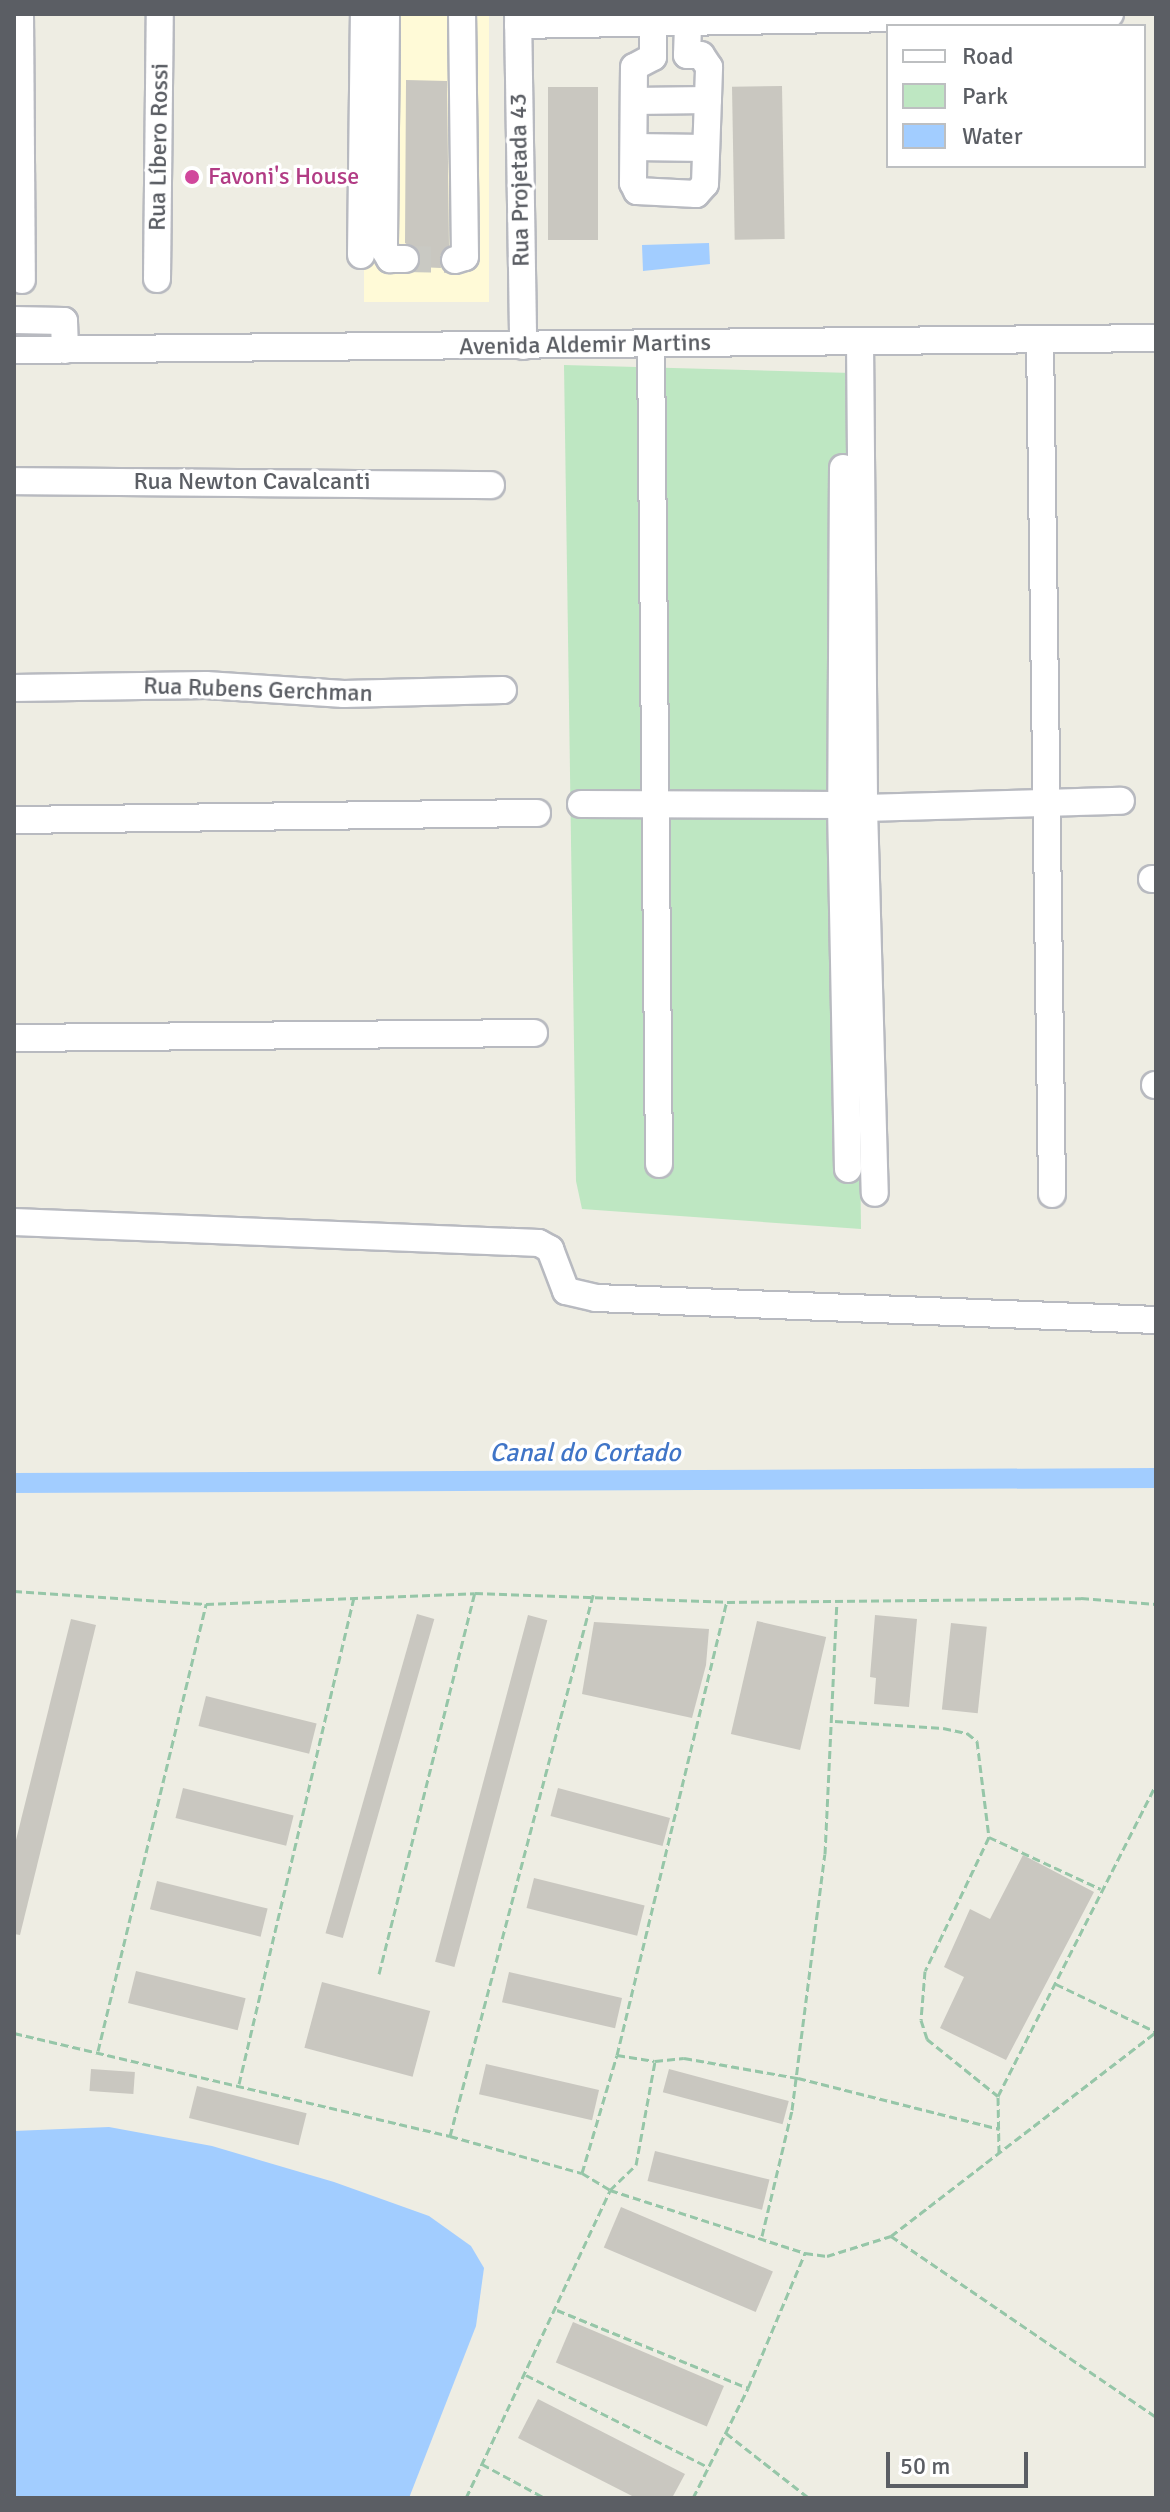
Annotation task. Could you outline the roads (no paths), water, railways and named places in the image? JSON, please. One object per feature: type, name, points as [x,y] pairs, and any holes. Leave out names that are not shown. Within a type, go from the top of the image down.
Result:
[{"type":"street","points":[[20,14],[22,280]]},
{"type":"street","name":"Rua Líbero Rossi","points":[[157,279],[160,14]]},
{"type":"street","points":[[361,255],[364,14]]},
{"type":"street","points":[[386,14],[384,249],[390,259],[405,259]]},
{"type":"street","points":[[455,260],[465,257],[462,14]]},
{"type":"street","points":[[518,19],[688,22],[1110,14]]},
{"type":"street","name":"Rua Projetada 43","points":[[518,19],[523,346]]},
{"type":"street","points":[[653,22],[653,57]]},
{"type":"street","points":[[687,55],[688,22]]},
{"type":"street","points":[[687,55],[707,60],[705,184],[696,194],[637,191],[634,67],[653,57],[687,55]]},
{"type":"street","points":[[634,101],[708,100]]},
{"type":"street","points":[[634,147],[706,148]]},
{"type":"street","points":[[14,320],[64,321],[65,350]]},
{"type":"street","name":"Avenida Aldemir Martins","points":[[14,350],[1156,338]]},
{"type":"street","points":[[1040,340],[1052,1194]]},
{"type":"street","points":[[848,1169],[860,341]]},
{"type":"street","points":[[651,345],[659,1164]]},
{"type":"street","points":[[844,374],[852,806],[875,1193]]},
{"type":"street","name":"Rua Newton Cavalcanti","points":[[14,481],[491,485]]},
{"type":"street","name":"Rua Rubens Gerchman","points":[[14,688],[206,685],[344,694],[503,690]]},
{"type":"street","points":[[581,804],[852,806],[1121,801]]},
{"type":"street","points":[[14,820],[537,813]]},
{"type":"street","points":[[14,1038],[534,1033]]},
{"type":"street","points":[[14,1222],[539,1243],[550,1249],[566,1291],[596,1298],[1156,1320]]},
{"type":"water","points":[[709,243],[710,264],[643,271],[642,245]]},
{"type":"water","points":[[109,2127],[212,2146],[334,2182],[429,2216],[471,2246],[484,2268],[476,2326],[409,2498],[14,2498],[14,2131]]},
{"type":"waterway","name":"Canal do Cortado","points":[[14,1483],[1156,1478]]},
{"type":"tunnel","points":[[405,259],[455,260]]},
{"type":"place","name":"Favoni's House","points":[[192,177]]}]
